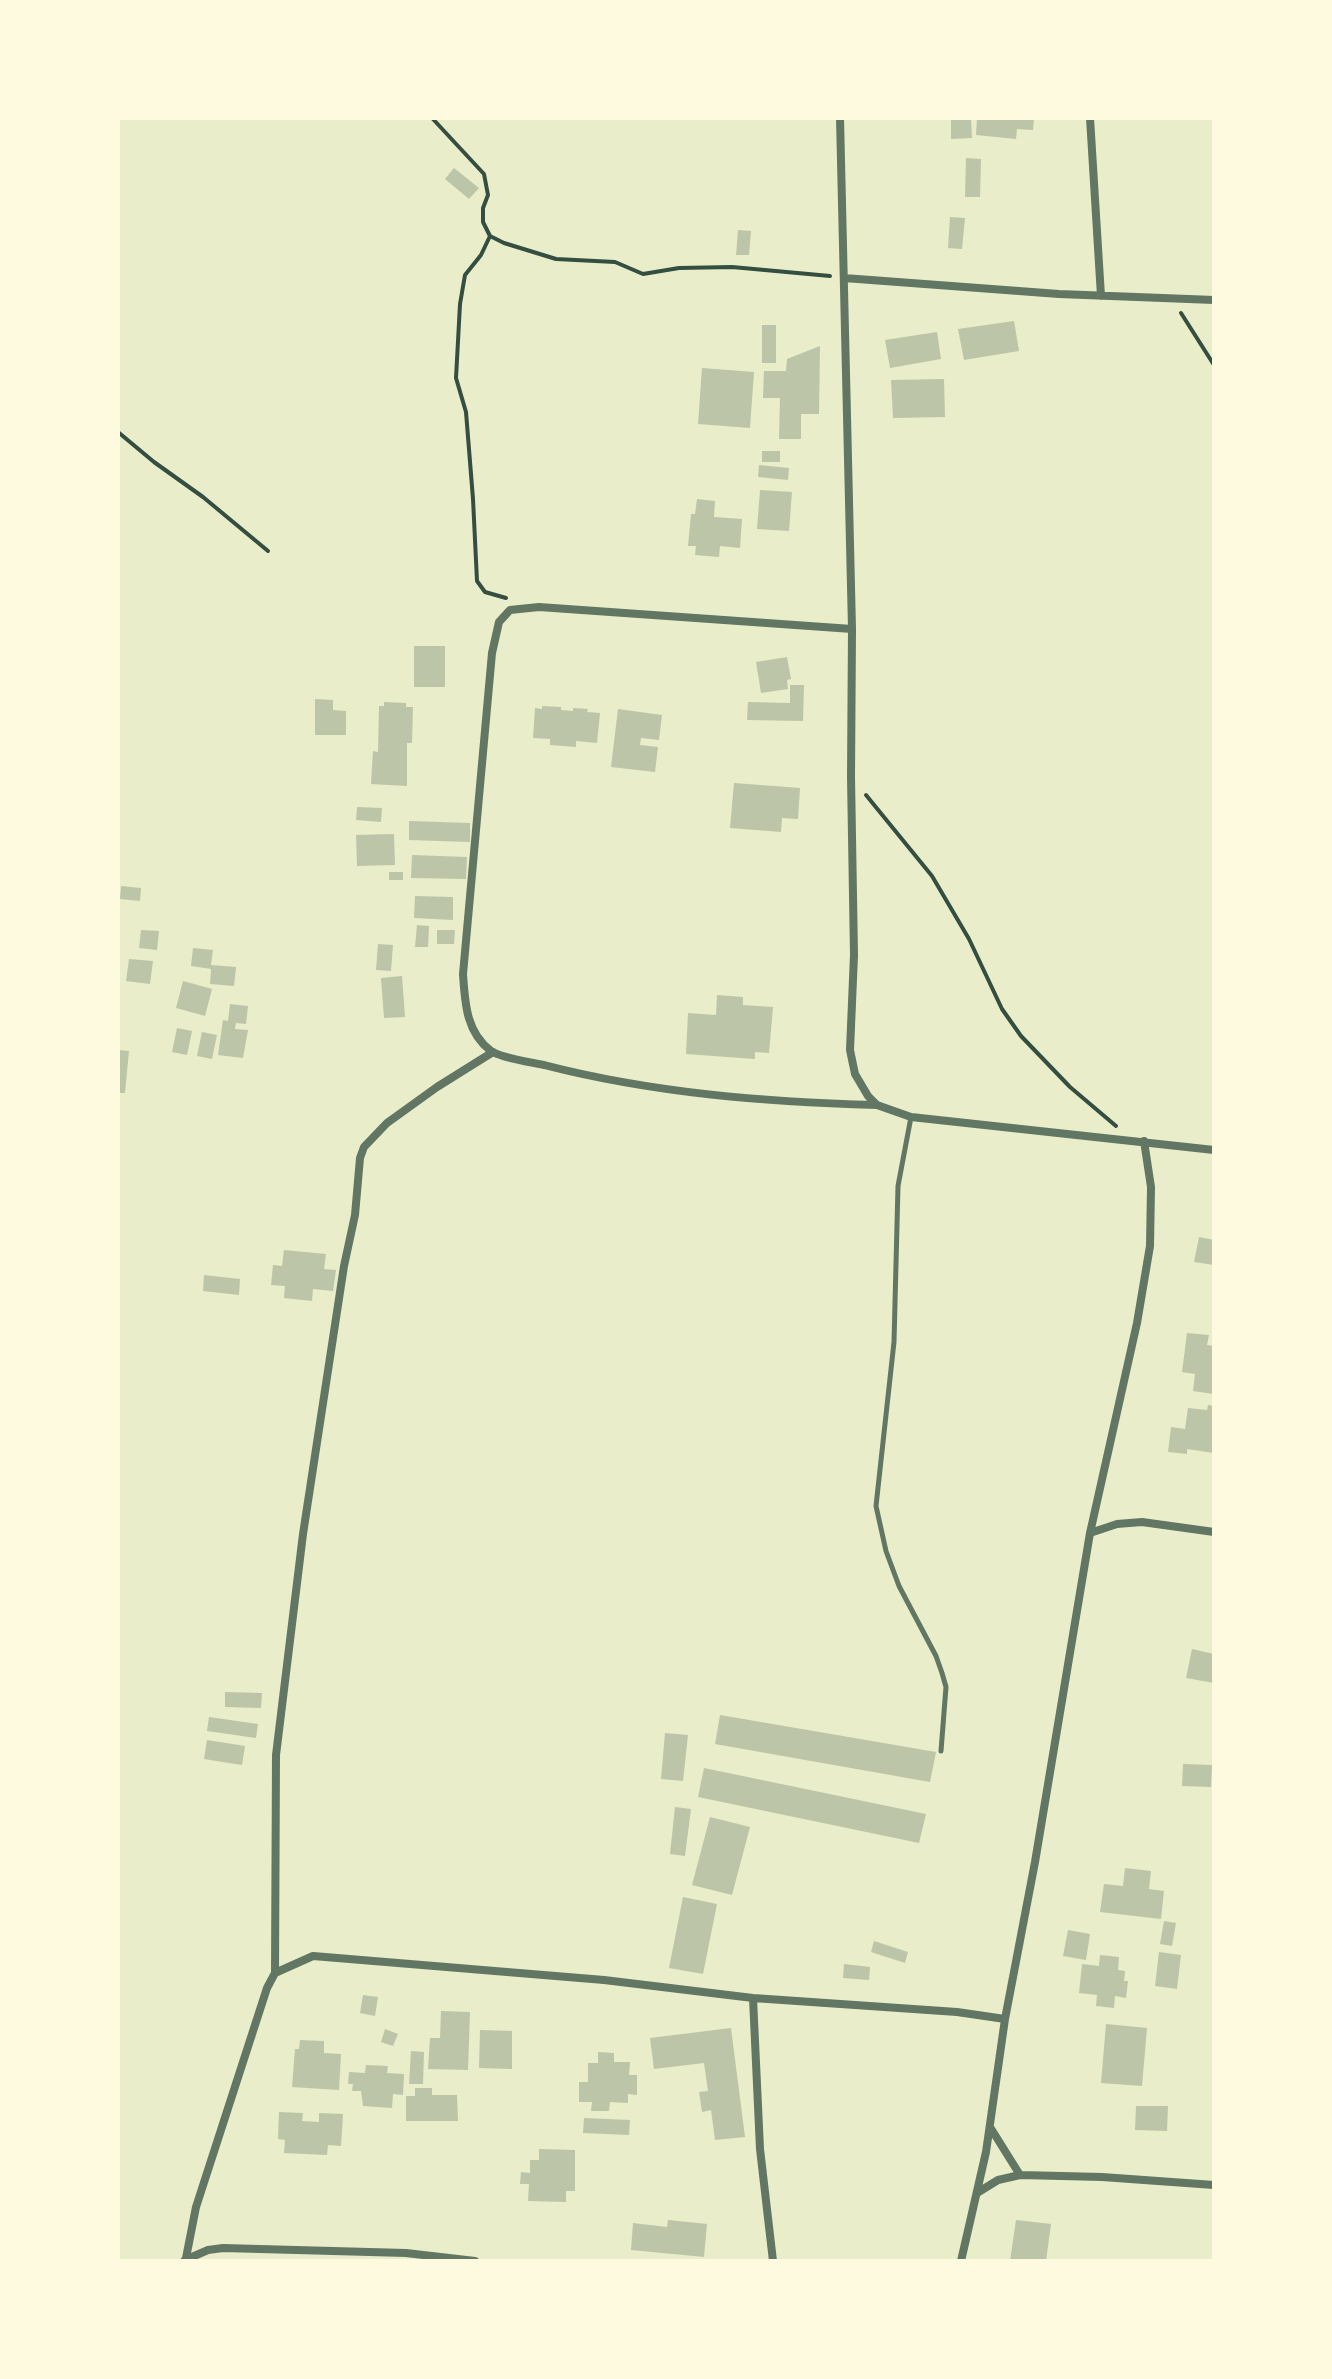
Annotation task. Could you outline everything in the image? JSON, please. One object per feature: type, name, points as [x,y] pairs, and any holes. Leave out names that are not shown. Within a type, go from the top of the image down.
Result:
[{"type":"street","points":[[840,118],[852,629],[854,955],[850,1050],[855,1074],[877,1105]]},
{"type":"street","points":[[1090,118],[1101,296]]},
{"type":"street","points":[[844,278],[1101,296],[1214,300]]},
{"type":"street","points":[[852,629],[533,608],[510,610],[499,622],[492,653],[476,816],[463,974],[465,1005],[472,1031],[493,1052],[570,1072],[661,1090],[782,1102],[877,1105],[911,1117],[1214,1150]]},
{"type":"street","points":[[186,2260],[196,2207],[259,2011],[275,1973],[276,1755],[303,1534],[344,1266],[355,1215],[360,1158],[364,1147],[387,1123],[493,1052]]},
{"type":"street","points":[[958,2259],[977,2193],[990,2127],[1005,2019],[1035,1862],[1090,1533],[1137,1323],[1150,1246],[1151,1187],[1144,1141]]},
{"type":"street","points":[[1090,1533],[1117,1524],[1142,1522],[1214,1532]]},
{"type":"street","points":[[275,1973],[313,1956],[342,1957],[604,1980],[753,1998],[957,2012],[1005,2019]]},
{"type":"street","points":[[753,1998],[760,2149],[773,2261]]},
{"type":"street","points":[[990,2127],[1020,2175]]},
{"type":"street","points":[[977,2193],[998,2180],[1020,2175],[1214,2185]]},
{"type":"street","points":[[186,2260],[208,2250],[223,2248],[406,2253],[475,2261]]},
{"type":"lane","points":[[911,1117],[898,1186],[894,1342],[876,1506],[886,1551],[899,1586],[936,1656],[946,1687],[941,1751]]},
{"type":"path","points":[[435,119],[484,174],[488,195],[483,208],[483,222],[490,236],[527,251],[556,259],[607,260],[643,274],[679,268],[732,267],[844,278]]},
{"type":"path","points":[[490,236],[481,255],[465,275],[460,304],[456,378],[466,412],[477,581],[485,592],[533,608]]},
{"type":"path","points":[[1171,298],[1214,365]]},
{"type":"path","points":[[118,432],[268,551]]},
{"type":"path","points":[[851,777],[932,876],[969,939],[1002,1009],[1021,1036],[1070,1087],[1107,1116],[1129,1139]]},
{"type":"building","points":[[951,118],[971,118],[972,138],[951,139]]},
{"type":"building","points":[[977,118],[1034,118],[1033,130],[1017,129],[1016,139],[976,135]]},
{"type":"building","points":[[966,158],[981,159],[980,197],[965,197]]},
{"type":"building","points":[[454,168],[479,188],[469,199],[445,179]]},
{"type":"building","points":[[950,217],[965,218],[962,249],[948,248]]},
{"type":"building","points":[[738,230],[751,231],[749,255],[736,255]]},
{"type":"building","points":[[1014,321],[1019,351],[964,360],[958,329]]},
{"type":"building","points":[[762,325],[776,325],[776,363],[762,363]]},
{"type":"building","points":[[937,332],[941,359],[890,368],[885,340]]},
{"type":"building","points":[[820,346],[819,414],[801,414],[801,439],[779,439],[780,398],[763,398],[764,371],[786,371],[787,359]]},
{"type":"building","points":[[702,368],[754,372],[750,428],[698,424]]},
{"type":"building","points":[[944,379],[945,417],[893,418],[891,380]]},
{"type":"building","points":[[762,451],[780,451],[780,462],[762,462]]},
{"type":"building","points":[[759,465],[789,468],[788,480],[758,477]]},
{"type":"building","points":[[760,490],[792,492],[789,531],[757,529]]},
{"type":"building","points":[[697,499],[715,501],[714,517],[742,519],[740,548],[720,546],[719,557],[695,555],[696,546],[688,546],[691,514],[695,514]]},
{"type":"building","points":[[414,646],[445,646],[445,687],[414,687]]},
{"type":"building","points":[[787,657],[791,679],[787,680],[788,689],[761,693],[756,662]]},
{"type":"building","points":[[790,685],[804,685],[803,721],[747,720],[748,702],[790,703]]},
{"type":"building","points":[[315,699],[333,700],[333,710],[346,711],[346,735],[315,735]]},
{"type":"building","points":[[384,702],[406,703],[406,707],[413,707],[412,743],[407,743],[407,786],[371,784],[373,751],[378,752],[379,706],[384,706]]},
{"type":"building","points":[[542,706],[573,711],[573,708],[588,709],[587,712],[600,713],[597,743],[576,741],[576,747],[550,745],[550,739],[533,738],[535,708],[542,709]]},
{"type":"building","points":[[618,709],[662,715],[659,740],[641,738],[640,745],[658,747],[655,772],[611,767]]},
{"type":"building","points":[[734,783],[800,788],[798,819],[782,818],[781,832],[730,828]]},
{"type":"building","points":[[357,807],[382,808],[381,822],[356,820]]},
{"type":"building","points":[[409,821],[470,823],[470,842],[409,840]]},
{"type":"building","points":[[394,834],[395,865],[357,866],[356,835]]},
{"type":"building","points":[[412,855],[467,857],[466,879],[411,878]]},
{"type":"building","points":[[389,872],[403,872],[403,880],[389,880]]},
{"type":"building","points":[[121,886],[141,888],[140,901],[120,899]]},
{"type":"building","points":[[415,896],[453,897],[453,920],[414,918]]},
{"type":"building","points":[[417,925],[429,926],[428,947],[415,947]]},
{"type":"building","points":[[141,930],[159,931],[157,950],[139,948]]},
{"type":"building","points":[[437,930],[455,930],[454,944],[437,944]]},
{"type":"building","points":[[378,944],[393,945],[391,971],[376,970]]},
{"type":"building","points":[[193,948],[213,950],[211,965],[236,967],[234,986],[210,984],[211,969],[191,966]]},
{"type":"building","points":[[129,959],[153,961],[150,984],[126,981]]},
{"type":"building","points":[[402,976],[405,1017],[384,1018],[381,978]]},
{"type":"building","points":[[183,981],[212,989],[205,1016],[176,1008]]},
{"type":"building","points":[[717,995],[743,997],[743,1005],[773,1007],[769,1053],[755,1052],[755,1059],[686,1054],[688,1013],[716,1015]]},
{"type":"building","points":[[230,1004],[248,1006],[246,1024],[236,1023],[235,1029],[248,1030],[243,1058],[218,1055],[223,1020],[228,1021]]},
{"type":"building","points":[[177,1028],[192,1031],[187,1055],[172,1052]]},
{"type":"building","points":[[202,1032],[217,1035],[212,1059],[197,1056]]},
{"type":"building","points":[[118,1050],[129,1051],[125,1093],[118,1093]]},
{"type":"building","points":[[1199,1237],[1214,1240],[1214,1265],[1194,1262]]},
{"type":"building","points":[[284,1250],[326,1254],[324,1269],[336,1270],[333,1291],[313,1289],[312,1301],[284,1298],[285,1286],[271,1285],[273,1265],[282,1266]]},
{"type":"building","points":[[204,1275],[240,1279],[239,1295],[203,1291]]},
{"type":"building","points":[[1187,1333],[1209,1335],[1207,1345],[1214,1346],[1214,1394],[1193,1391],[1195,1374],[1182,1372]]},
{"type":"building","points":[[1208,1405],[1214,1406],[1214,1453],[1187,1449],[1187,1454],[1168,1452],[1171,1427],[1185,1429],[1188,1408],[1207,1410]]},
{"type":"building","points":[[1192,1649],[1214,1654],[1214,1683],[1186,1678]]},
{"type":"building","points":[[225,1692],[262,1693],[261,1708],[225,1707]]},
{"type":"building","points":[[720,1715],[936,1752],[930,1782],[715,1744]]},
{"type":"building","points":[[209,1717],[258,1724],[256,1738],[207,1731]]},
{"type":"building","points":[[665,1733],[688,1735],[683,1781],[661,1779]]},
{"type":"building","points":[[207,1740],[245,1746],[242,1765],[204,1759]]},
{"type":"building","points":[[1183,1764],[1212,1765],[1211,1787],[1182,1786]]},
{"type":"building","points":[[704,1768],[926,1814],[919,1843],[698,1797]]},
{"type":"building","points":[[675,1807],[691,1809],[685,1856],[670,1854]]},
{"type":"building","points":[[710,1817],[750,1827],[732,1895],[692,1885]]},
{"type":"building","points":[[1125,1868],[1151,1871],[1149,1889],[1164,1891],[1161,1919],[1100,1912],[1104,1884],[1123,1886]]},
{"type":"building","points":[[683,1897],[717,1904],[703,1974],[669,1968]]},
{"type":"building","points":[[1164,1921],[1176,1923],[1172,1946],[1160,1944]]},
{"type":"building","points":[[1068,1930],[1090,1934],[1086,1960],[1063,1956]]},
{"type":"building","points":[[874,1941],[908,1952],[905,1963],[871,1952]]},
{"type":"building","points":[[1159,1952],[1181,1955],[1177,1989],[1155,1986]]},
{"type":"building","points":[[1100,1955],[1119,1957],[1118,1970],[1125,1971],[1124,1981],[1128,1981],[1126,1998],[1115,1996],[1114,2008],[1096,2006],[1097,1995],[1079,1993],[1082,1964],[1099,1966]]},
{"type":"building","points":[[844,1964],[870,1967],[869,1980],[843,1978]]},
{"type":"building","points":[[363,1995],[378,1997],[375,2016],[360,2013]]},
{"type":"building","points":[[441,2011],[470,2012],[468,2070],[428,2069],[430,2038],[440,2038]]},
{"type":"building","points":[[1106,2024],[1147,2028],[1142,2086],[1101,2083]]},
{"type":"building","points":[[731,2028],[745,2137],[715,2140],[711,2110],[702,2112],[699,2092],[708,2091],[704,2063],[654,2069],[650,2038]]},
{"type":"building","points":[[385,2029],[398,2034],[393,2046],[381,2042]]},
{"type":"building","points":[[480,2030],[512,2031],[512,2069],[479,2068]]},
{"type":"building","points":[[300,2040],[324,2041],[324,2053],[341,2054],[339,2090],[292,2087],[295,2049],[299,2049]]},
{"type":"building","points":[[411,2051],[424,2052],[423,2084],[409,2084]]},
{"type":"building","points":[[598,2052],[614,2053],[614,2062],[630,2062],[629,2075],[637,2075],[637,2095],[628,2094],[628,2103],[610,2102],[609,2111],[591,2111],[592,2102],[579,2102],[579,2082],[588,2082],[588,2063],[598,2063]]},
{"type":"building","points":[[366,2065],[388,2066],[387,2073],[404,2074],[403,2095],[393,2094],[392,2108],[363,2106],[361,2091],[352,2091],[353,2084],[348,2084],[349,2072],[365,2073]]},
{"type":"building","points":[[415,2088],[432,2088],[432,2095],[457,2095],[458,2121],[406,2121],[406,2096],[415,2096]]},
{"type":"building","points":[[1136,2106],[1168,2106],[1167,2131],[1135,2130]]},
{"type":"building","points":[[279,2112],[303,2113],[302,2121],[319,2122],[319,2113],[343,2114],[341,2146],[328,2145],[327,2155],[284,2153],[285,2140],[278,2139]]},
{"type":"building","points":[[584,2118],[630,2120],[629,2135],[583,2133]]},
{"type":"building","points":[[539,2149],[575,2150],[575,2191],[566,2191],[566,2202],[528,2201],[529,2184],[520,2184],[521,2172],[530,2173],[530,2160],[539,2160]]},
{"type":"building","points":[[668,2220],[707,2224],[704,2257],[631,2250],[633,2223],[667,2227]]},
{"type":"building","points":[[1016,2220],[1051,2224],[1046,2261],[1010,2261]]}]
